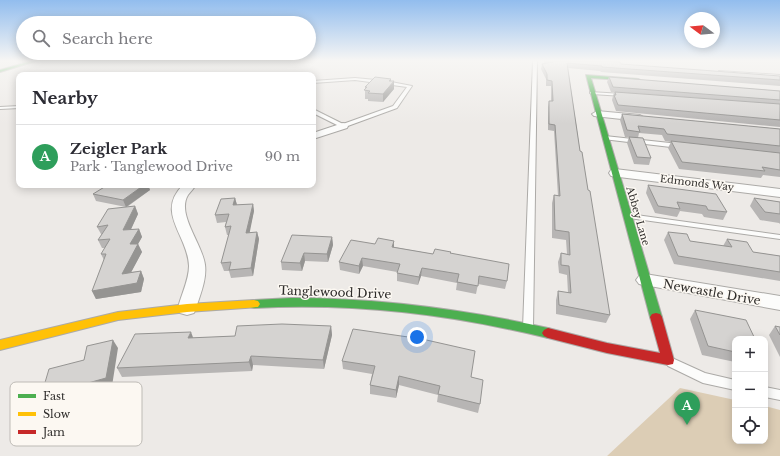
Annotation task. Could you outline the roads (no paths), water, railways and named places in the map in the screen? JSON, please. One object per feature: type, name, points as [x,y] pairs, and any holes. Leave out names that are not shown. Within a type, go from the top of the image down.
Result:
[{"type":"street","name":"Abbey Lane","points":[[589,82],[597,114],[668,360]]},
{"type":"street","points":[[597,114],[653,119]]},
{"type":"street","points":[[316,135],[343,126]]},
{"type":"street","name":"Edmonds Way","points":[[614,173],[780,193]]},
{"type":"street","points":[[186,188],[179,197],[178,216],[195,253],[197,268],[187,308]]},
{"type":"street","name":"Newcastle Drive","points":[[645,280],[780,303]]},
{"type":"street","name":"Tanglewood Drive","points":[[0,346],[36,335],[118,316],[187,308],[294,301],[384,305],[455,313],[528,328],[607,348],[668,360]]},
{"type":"lane","points":[[316,112],[343,126],[395,107],[410,86],[388,82]]},
{"type":"lane","points":[[528,328],[535,82]]},
{"type":"lane","points":[[592,93],[631,96]]},
{"type":"lane","points":[[0,108],[16,107]]},
{"type":"lane","points":[[604,138],[688,147]]},
{"type":"lane","points":[[627,216],[780,237]]},
{"type":"lane","points":[[668,360],[703,378],[732,384]]},
{"type":"lane","points":[[768,393],[780,395]]},
{"type":"place","name":"Zeigler Park","points":[[687,425]]}]
